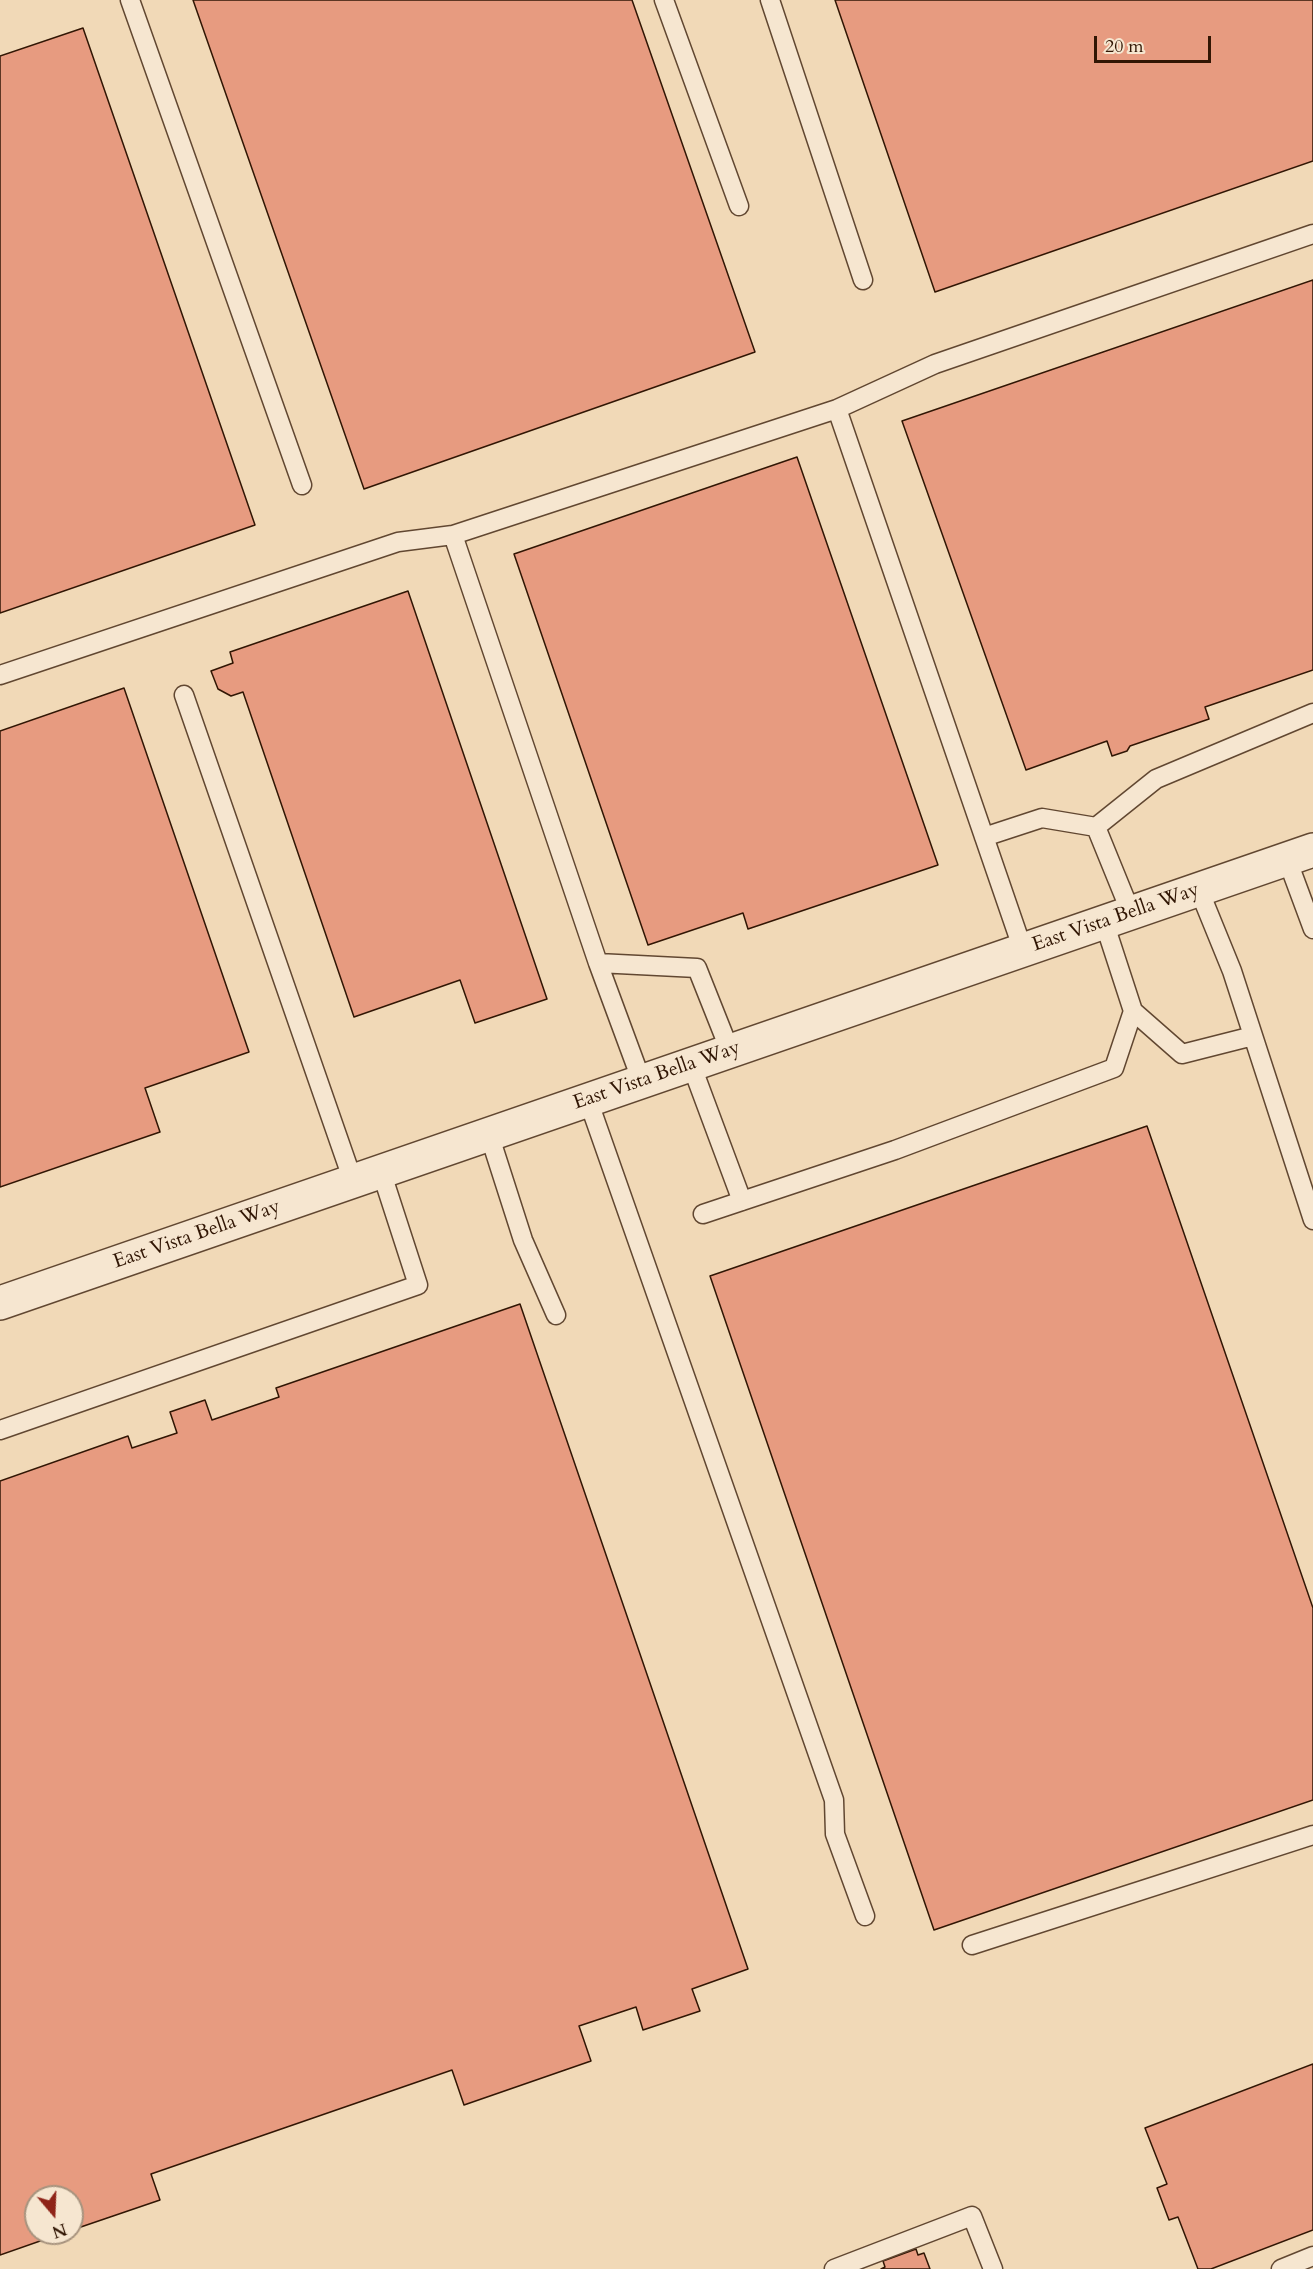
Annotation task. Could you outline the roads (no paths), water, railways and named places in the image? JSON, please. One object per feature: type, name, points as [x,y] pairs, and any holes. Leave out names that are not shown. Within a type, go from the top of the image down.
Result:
[{"type":"street","name":"East Vista Bella Way","points":[[0,1302],[1300,855]]},
{"type":"lane","points":[[130,0],[302,485]]},
{"type":"lane","points":[[664,0],[739,206]]},
{"type":"lane","points":[[770,0],[863,280]]},
{"type":"lane","points":[[0,675],[398,542],[453,535],[837,409],[935,364],[1313,234]]},
{"type":"lane","points":[[837,409],[1023,950]]},
{"type":"lane","points":[[453,535],[598,963],[642,1082]]},
{"type":"lane","points":[[0,1430],[418,1285],[367,1176],[184,695]]},
{"type":"lane","points":[[984,837],[1042,818],[1096,827],[1156,779],[1313,713]]},
{"type":"lane","points":[[703,1214],[895,1150],[1114,1068],[1133,1011],[1117,918],[1096,827]]},
{"type":"lane","points":[[1300,855],[1313,930]]},
{"type":"lane","points":[[1199,890],[1232,970],[1313,1220]]},
{"type":"lane","points":[[598,963],[697,968],[730,1051]]},
{"type":"lane","points":[[1133,1011],[1182,1054],[1253,1036]]},
{"type":"lane","points":[[692,1064],[742,1201]]},
{"type":"lane","points":[[588,1100],[834,1800],[835,1834],[865,1916]]},
{"type":"lane","points":[[489,1134],[523,1240],[556,1315]]},
{"type":"lane","points":[[972,1945],[1313,1835]]},
{"type":"lane","points":[[834,2269],[972,2216],[993,2269]]},
{"type":"lane","points":[[1281,2269],[1313,2256]]}]
